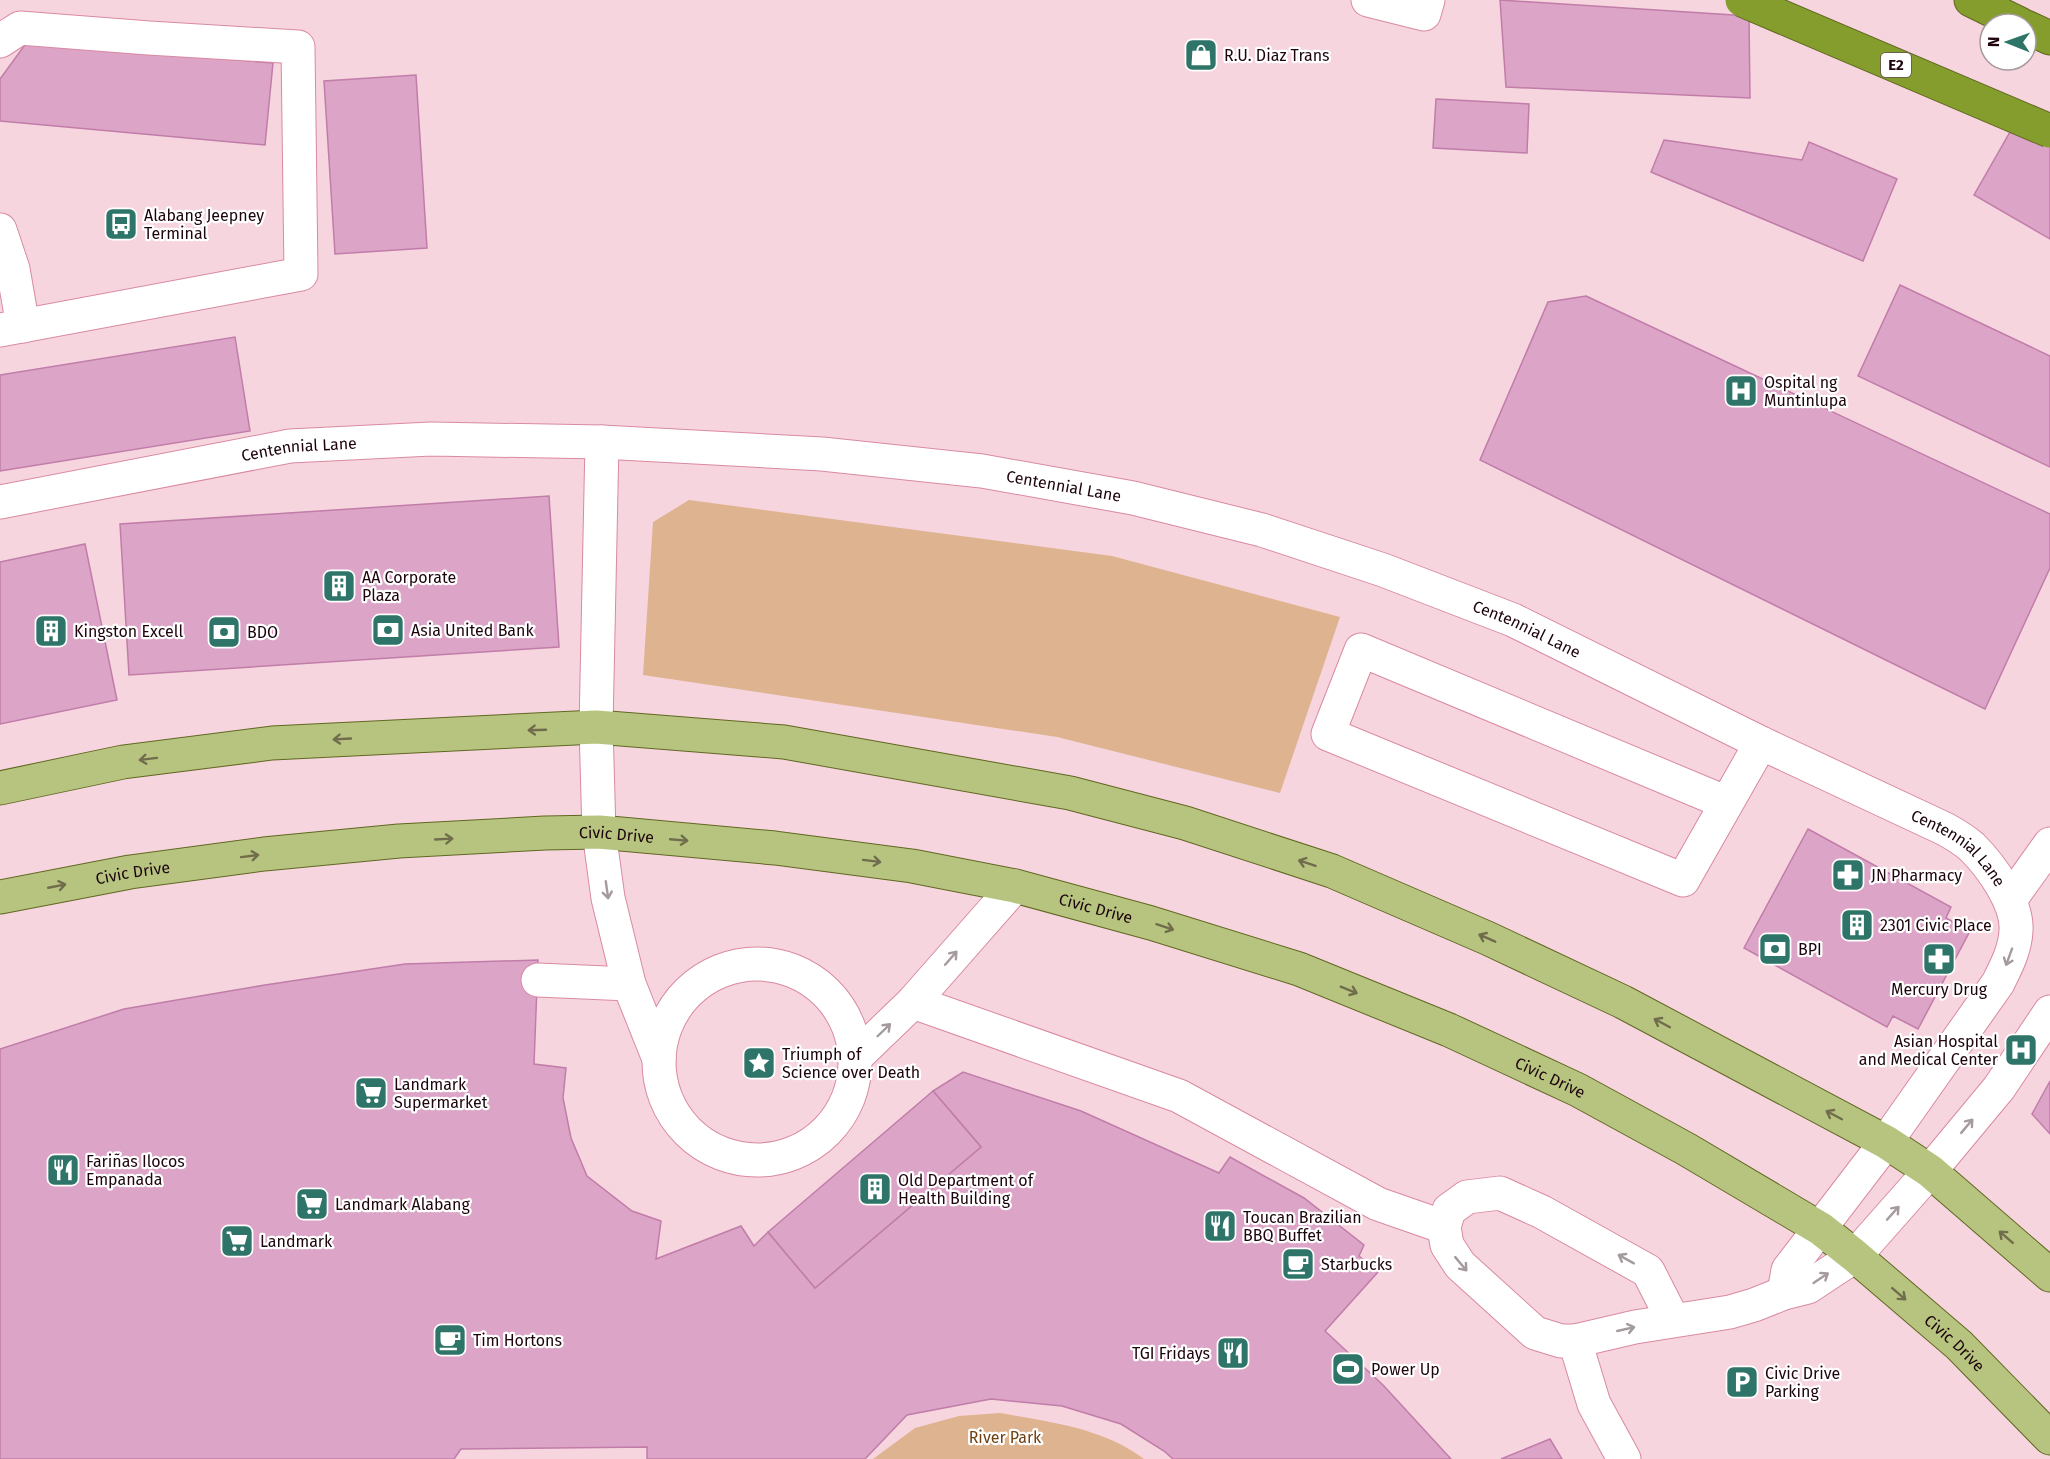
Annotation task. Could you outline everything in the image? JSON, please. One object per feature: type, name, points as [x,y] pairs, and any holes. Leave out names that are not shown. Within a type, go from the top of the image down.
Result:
[{"type":"highway","name":"E2","points":[[1742,0],[2050,132]]},
{"type":"highway","points":[[1971,0],[1996,12]]},
{"type":"highway","points":[[1786,1],[2050,132]]},
{"type":"main road","points":[[0,788],[123,762],[272,743],[596,727],[784,742],[1070,793],[1197,827],[1332,871],[1487,938],[1623,1002],[1886,1142],[1930,1171],[2050,1275]]},
{"type":"main road","name":"Civic Drive","points":[[0,897],[130,872],[264,854],[399,841],[599,832],[775,848],[890,863],[1015,886],[1151,923],[1299,969],[1449,1030],[1578,1090],[1686,1149],[1821,1229],[1959,1345],[2050,1438]]},
{"type":"street","points":[[1368,0],[1424,14],[1428,0]]},
{"type":"street","points":[[0,41],[20,28],[298,47],[301,274],[12,328],[13,269],[0,230]]},
{"type":"street","name":"Centennial Lane","points":[[0,502],[290,446],[431,439],[602,442],[822,454],[982,471],[1133,498],[1262,530],[1383,570],[1513,620],[1761,743],[1946,828],[1971,846],[1994,874],[2010,900],[2016,930],[2008,962],[1998,983],[1886,1142],[1788,1270],[1784,1293]]},
{"type":"street","points":[[602,442],[596,727],[599,832],[608,898],[629,984],[658,1059],[663,1091],[677,1118],[698,1141],[726,1155],[756,1161],[787,1155],[814,1142],[836,1119],[850,1091],[855,1058],[848,1025],[830,997],[804,975],[772,964],[739,965],[708,976],[699,983],[682,998],[665,1027],[658,1059]]},
{"type":"street","points":[[1727,803],[1361,650],[1328,734],[1683,880],[1727,803],[1761,743]]},
{"type":"street","points":[[2010,900],[2044,865]]},
{"type":"street","points":[[855,1058],[913,1002],[1015,886]]},
{"type":"street","points":[[538,980],[629,984]]},
{"type":"street","points":[[913,1002],[1179,1096],[1378,1204],[1444,1227]]},
{"type":"street","points":[[1673,1320],[1648,1271],[1542,1212],[1500,1193],[1467,1197],[1449,1210],[1444,1227],[1447,1245],[1461,1265],[1534,1333],[1561,1341],[1575,1341],[1673,1320],[1730,1312],[1808,1287],[1855,1256],[1930,1171],[1999,1088],[2050,1012]]},
{"type":"street","points":[[1575,1341],[1594,1404],[1624,1459]]},
{"type":"green space","points":[[689,500],[1112,556],[1340,617],[1280,793],[1057,737],[643,675],[653,522]]},
{"type":"green space","name":"River Park","points":[[1000,1413],[1057,1423],[1094,1433],[1128,1448],[1144,1459],[873,1459],[915,1428],[959,1416]]},
{"type":"building","points":[[1500,0],[1749,16],[1750,98],[1506,87]]},
{"type":"building","points":[[27,42],[273,63],[265,145],[0,121],[0,79]]},
{"type":"building","points":[[416,75],[427,248],[335,254],[324,81]]},
{"type":"building","points":[[1436,99],[1529,104],[1527,153],[1433,148]]},
{"type":"building","points":[[2014,125],[2050,146],[2050,239],[1974,195]]},
{"type":"building","points":[[1664,140],[1802,160],[1809,142],[1897,179],[1863,261],[1651,172]]},
{"type":"building","points":[[1900,285],[2050,356],[2050,467],[1858,376]]},
{"type":"building","points":[[1586,296],[2050,514],[2050,568],[1985,709],[1480,460],[1548,302]]},
{"type":"building","points":[[235,337],[250,431],[0,471],[0,375]]},
{"type":"building","name":"AA Corporate Plaza","points":[[549,496],[559,647],[129,675],[120,524]]},
{"type":"building","name":"Kingston Excell","points":[[85,544],[117,700],[0,724],[0,562]]},
{"type":"building","name":"2301 Civic Place","points":[[1808,829],[1951,907],[1946,918],[1970,931],[1918,1029],[1893,1016],[1887,1027],[1744,948]]},
{"type":"building","name":"Landmark Alabang","points":[[538,960],[534,1064],[566,1068],[563,1098],[571,1138],[587,1176],[632,1211],[661,1221],[656,1259],[741,1226],[754,1246],[768,1232],[815,1288],[981,1147],[933,1091],[963,1072],[1081,1111],[1219,1173],[1230,1157],[1304,1198],[1364,1245],[1359,1256],[1378,1272],[1325,1331],[1383,1385],[1451,1459],[1173,1459],[1121,1424],[1062,1406],[991,1399],[907,1415],[865,1459],[647,1459],[647,1447],[461,1449],[454,1459],[0,1459],[0,1049],[124,1009],[265,985],[405,964]]},
{"type":"building","points":[[2050,1081],[2050,1134],[2032,1114]]},
{"type":"building","name":"Old Department of Health Building","points":[[933,1091],[981,1147],[815,1288],[768,1232]]},
{"type":"building","points":[[1550,1439],[1562,1459],[1501,1459]]},
{"type":"place","name":"R.U. Diaz Trans","points":[[1201,55]]},
{"type":"place","name":"Alabang Jeepney Terminal","points":[[121,224]]},
{"type":"place","name":"Ospital ng Muntinlupa","points":[[1741,391]]},
{"type":"place","name":"AA Corporate Plaza","points":[[339,586]]},
{"type":"place","name":"Asia United Bank","points":[[388,630]]},
{"type":"place","name":"Kingston Excell","points":[[51,631]]},
{"type":"place","name":"BDO","points":[[224,632]]},
{"type":"place","name":"JN Pharmacy","points":[[1848,875]]},
{"type":"place","name":"2301 Civic Place","points":[[1857,925]]},
{"type":"place","name":"BPI","points":[[1775,949]]},
{"type":"place","name":"Mercury Drug","points":[[1939,959]]},
{"type":"place","name":"Asian Hospital and Medical Center","points":[[2021,1050]]},
{"type":"place","name":"Triumph of Science over Death","points":[[759,1063]]},
{"type":"place","name":"Landmark Supermarket","points":[[371,1093]]},
{"type":"place","name":"Fariñas Ilocos Empanada","points":[[63,1170]]},
{"type":"place","name":"Old Department of Health Building","points":[[875,1189]]},
{"type":"place","name":"Landmark Alabang","points":[[312,1204]]},
{"type":"place","name":"Toucan Brazilian BBQ Buffet","points":[[1220,1226]]},
{"type":"place","name":"Landmark","points":[[237,1241]]},
{"type":"place","name":"Starbucks","points":[[1298,1264]]},
{"type":"place","name":"Tim Hortons","points":[[450,1340]]},
{"type":"place","name":"TGI Fridays","points":[[1233,1353]]},
{"type":"place","name":"Power Up","points":[[1348,1369]]},
{"type":"place","name":"Civic Drive Parking","points":[[1742,1382]]}]
